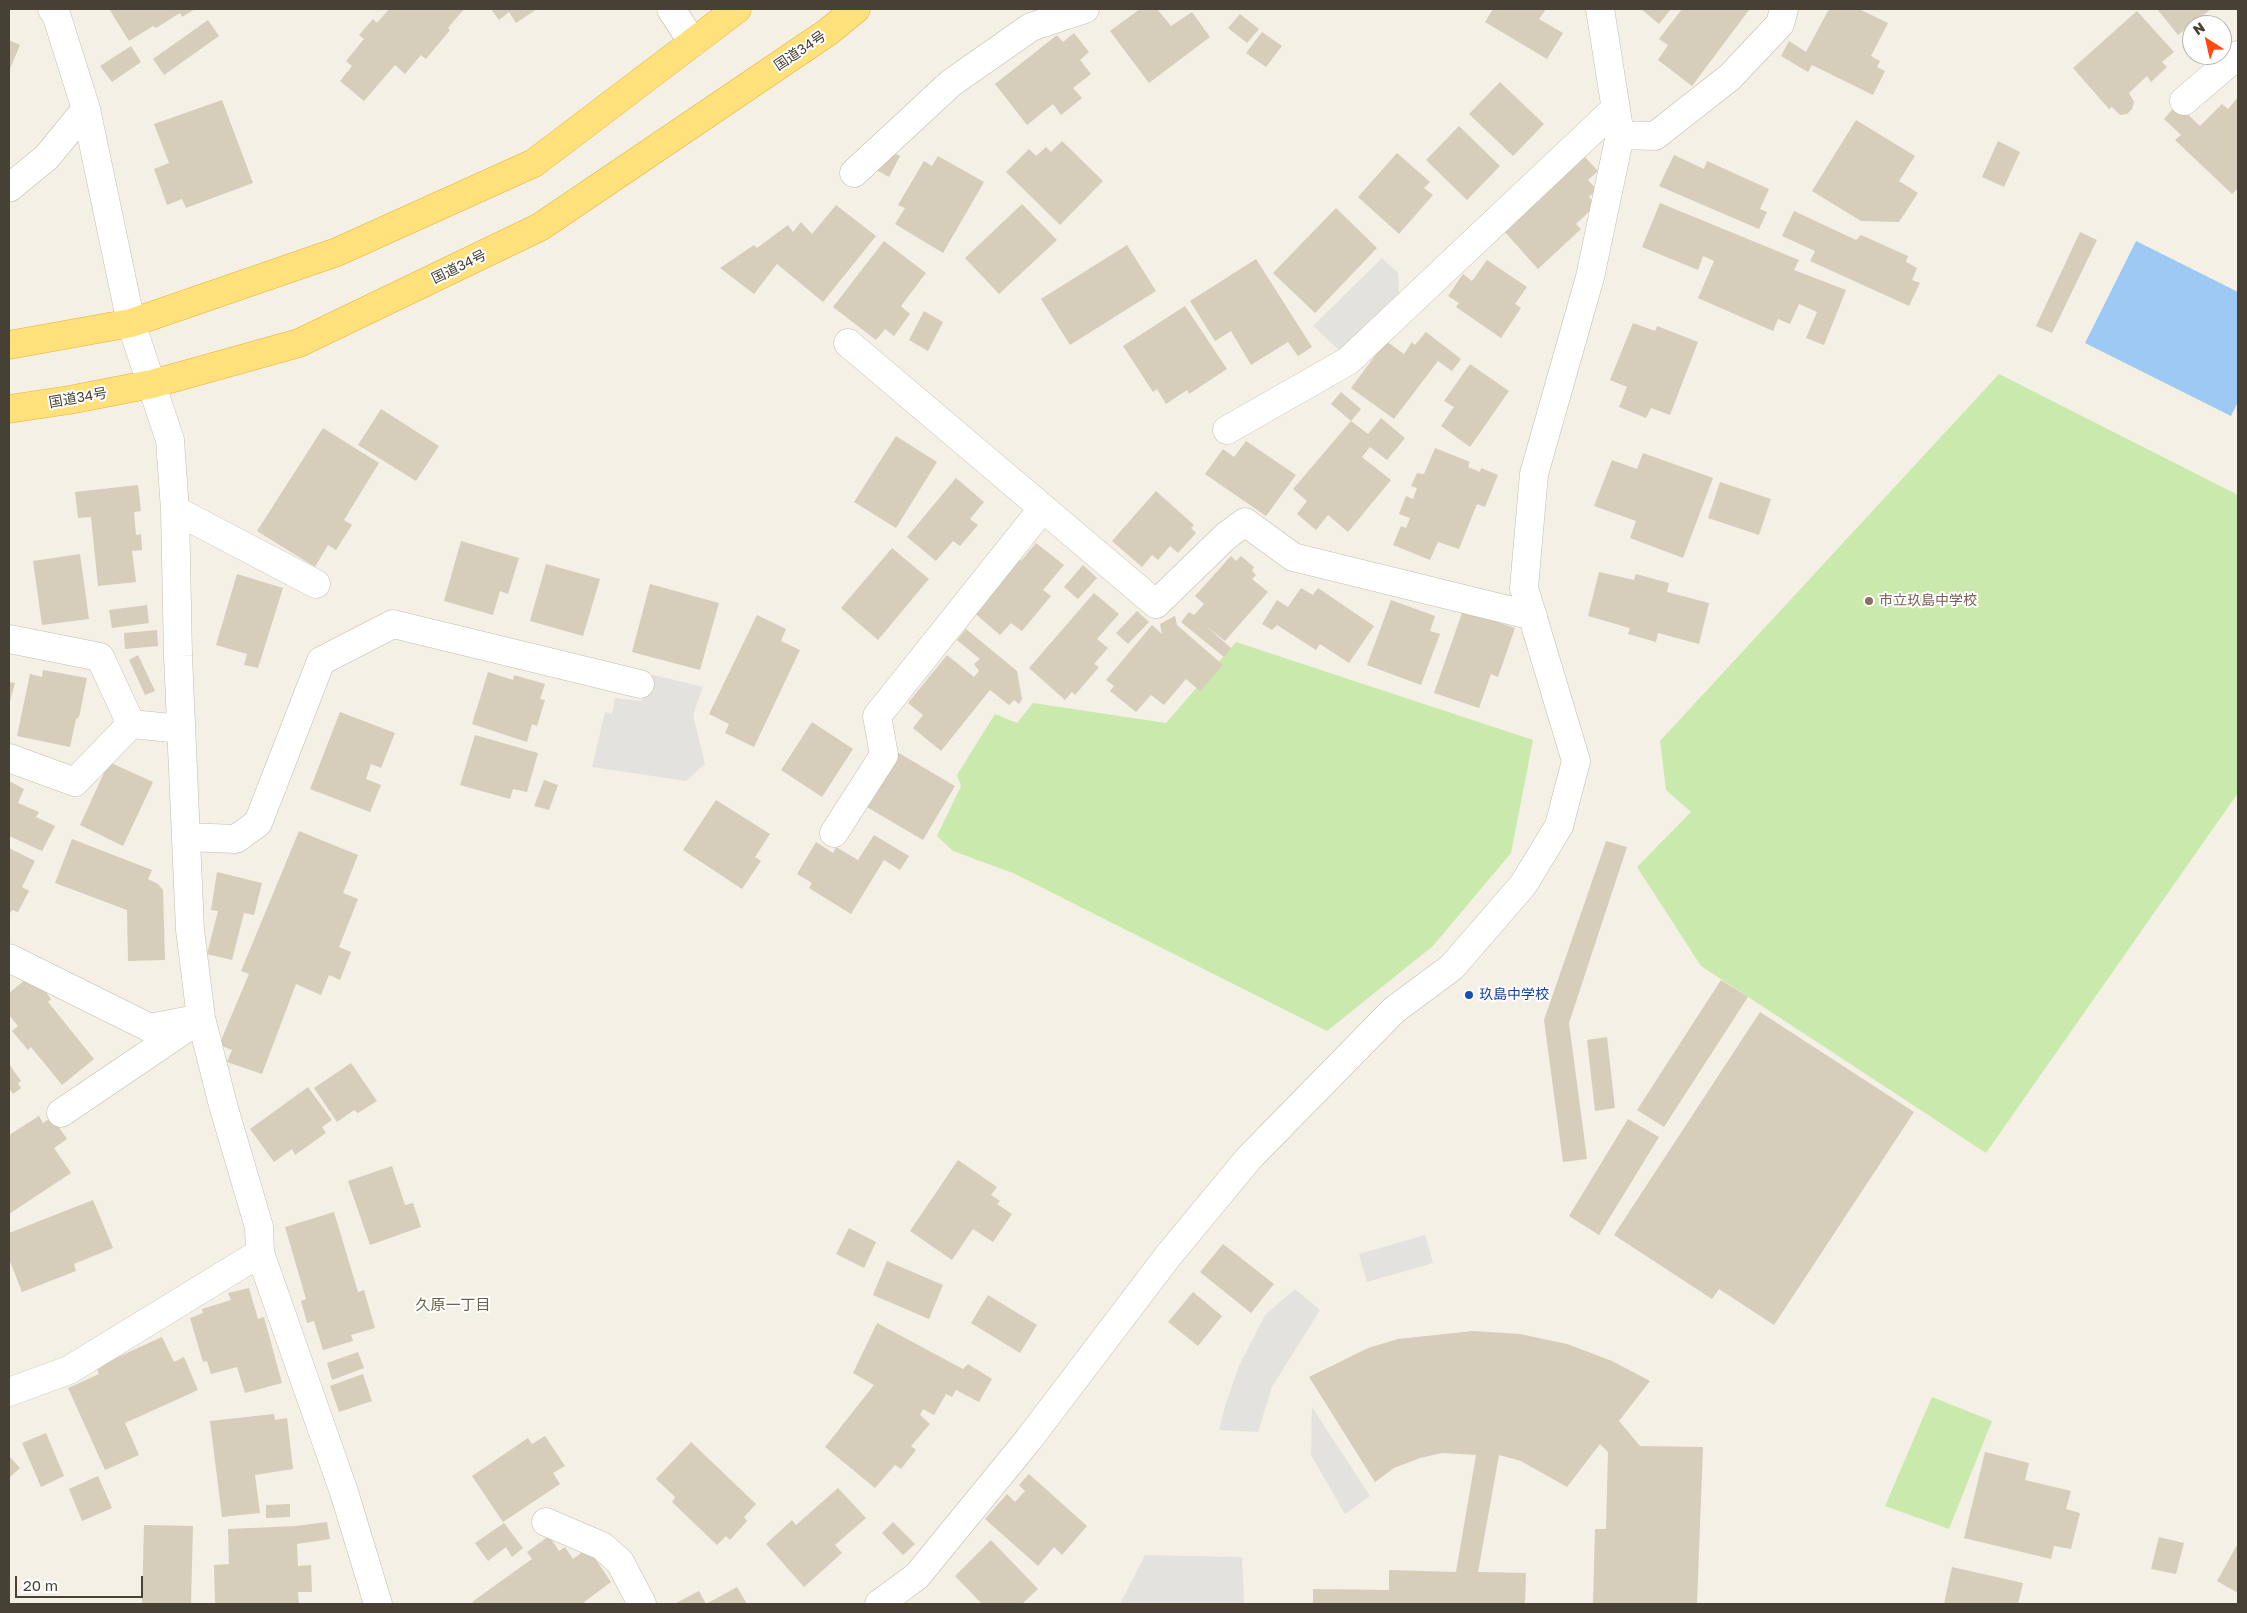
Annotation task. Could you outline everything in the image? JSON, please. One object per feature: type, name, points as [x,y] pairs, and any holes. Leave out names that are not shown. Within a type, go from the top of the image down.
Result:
[{"type":"highway","points":[[9,345],[131,323],[338,252],[534,163],[737,9]]},
{"type":"highway","name":"国道34号","points":[[9,409],[152,384],[299,344],[540,228],[828,32],[856,9]]},
{"type":"street","points":[[52,9],[57,17],[86,109],[131,323],[170,440],[175,510],[190,930],[200,1018],[223,1105],[259,1226],[260,1253],[344,1492],[378,1604]]},
{"type":"street","points":[[671,9],[692,43]]},
{"type":"street","points":[[854,173],[951,83],[1031,27],[1085,9]]},
{"type":"street","points":[[879,1604],[917,1576],[1029,1439],[1168,1256],[1249,1158],[1394,1010],[1452,967],[1523,885],[1559,826],[1576,761],[1524,588],[1534,474],[1590,277],[1620,135],[1600,9]]},
{"type":"street","points":[[1620,135],[1655,136],[1730,77],[1780,24],[1784,9]]},
{"type":"street","points":[[2184,101],[2238,55]]},
{"type":"street","points":[[1227,430],[1348,361],[1616,108]]},
{"type":"street","points":[[9,188],[47,157],[86,109]]},
{"type":"street","points":[[848,343],[1156,604],[1226,536],[1245,522],[1293,557],[1533,616]]},
{"type":"street","points":[[834,832],[884,755],[876,716],[1043,508]]},
{"type":"street","points":[[175,510],[316,584]]},
{"type":"street","points":[[186,837],[236,839],[258,823],[321,661],[393,624],[640,684]]},
{"type":"street","points":[[9,639],[100,657],[131,724]]},
{"type":"street","points":[[131,724],[182,729]]},
{"type":"street","points":[[9,758],[75,782],[131,724]]},
{"type":"street","points":[[12,965],[150,1028],[200,1018]]},
{"type":"street","points":[[61,1112],[200,1018]]},
{"type":"street","points":[[9,1392],[68,1370],[260,1253]]},
{"type":"street","points":[[546,1522],[602,1546],[620,1562],[642,1604]]},
{"type":"green space","points":[[1999,374],[2238,495],[2238,793],[1986,1153],[1701,966],[1637,867],[1691,812],[1666,790],[1660,741]]},
{"type":"green space","points":[[1236,642],[1533,740],[1511,853],[1433,946],[1327,1031],[1013,873],[953,851],[937,836],[961,786],[957,775],[995,714],[1017,723],[1033,703],[1166,723]]},
{"type":"green space","points":[[1932,1397],[1992,1421],[1949,1529],[1885,1506]]},
{"type":"shaded area","points":[[1382,258],[1398,273],[1399,293],[1352,343],[1339,350],[1313,326]]},
{"type":"shaded area","points":[[650,674],[703,687],[693,715],[705,764],[686,781],[592,767],[605,712],[612,714],[615,698],[642,701]]},
{"type":"shaded area","points":[[1425,1235],[1433,1263],[1367,1282],[1359,1254]]},
{"type":"shaded area","points":[[1295,1289],[1320,1310],[1272,1387],[1258,1432],[1219,1430],[1239,1366],[1265,1315]]},
{"type":"shaded area","points":[[1312,1407],[1370,1496],[1345,1514],[1311,1455]]},
{"type":"shaded area","points":[[1145,1555],[1242,1557],[1244,1604],[1120,1604]]},
{"type":"water","points":[[2136,241],[2238,292],[2238,402],[2231,416],[2085,343]]},
{"type":"building","points":[[109,9],[195,9],[182,17],[180,13],[156,28],[153,26],[129,41]]},
{"type":"building","points":[[389,9],[464,9],[448,28],[450,30],[426,59],[421,55],[405,74],[395,65],[364,101],[340,81],[352,66],[346,61],[364,39],[359,35],[373,19],[377,23]]},
{"type":"building","points":[[491,9],[537,9],[516,23],[509,12],[499,20]]},
{"type":"building","points":[[1140,9],[1157,9],[1171,26],[1192,12],[1210,37],[1149,83],[1110,31]]},
{"type":"building","points":[[1493,9],[1546,9],[1539,19],[1563,33],[1547,59],[1485,22]]},
{"type":"building","points":[[1641,9],[1671,9],[1659,24]]},
{"type":"building","points":[[1682,9],[1749,10],[1692,86],[1658,60],[1668,45],[1659,39]]},
{"type":"building","points":[[1829,9],[1859,9],[1888,23],[1871,56],[1880,61],[1877,67],[1885,71],[1873,95],[1812,65],[1808,72],[1781,56],[1789,41],[1806,52]]},
{"type":"building","points":[[2157,9],[2211,9],[2203,15],[2182,15],[2182,32],[2178,35]]},
{"type":"building","points":[[2137,11],[2174,52],[2162,62],[2167,67],[2151,82],[2147,76],[2129,93],[2134,102],[2132,109],[2127,114],[2120,115],[2112,107],[2109,109],[2073,68]]},
{"type":"building","points":[[1240,14],[1259,29],[1247,43],[1228,28]]},
{"type":"building","points":[[208,20],[219,36],[164,75],[153,59]]},
{"type":"building","points":[[1262,32],[1282,46],[1266,67],[1246,53]]},
{"type":"building","points":[[1074,33],[1089,52],[1080,60],[1091,74],[1073,88],[1082,98],[1061,115],[1053,104],[1027,125],[995,84],[1057,35],[1063,42]]},
{"type":"building","points":[[9,40],[20,45],[9,71]]},
{"type":"building","points":[[131,46],[141,62],[112,82],[100,66]]},
{"type":"building","points":[[1500,82],[1544,124],[1513,156],[1469,114]]},
{"type":"building","points":[[2238,97],[2238,188],[2232,194],[2175,140],[2181,135],[2164,119],[2177,104],[2200,126],[2222,104],[2228,109]]},
{"type":"building","points":[[222,100],[253,183],[186,208],[182,199],[167,205],[154,169],[169,163],[154,124]]},
{"type":"building","points":[[1856,120],[1915,156],[1899,181],[1918,193],[1899,222],[1861,221],[1812,191]]},
{"type":"building","points":[[1459,126],[1500,166],[1467,200],[1426,160]]},
{"type":"building","points":[[1062,141],[1103,181],[1060,225],[1006,172],[1029,149],[1036,156],[1046,147],[1051,152]]},
{"type":"building","points":[[1998,141],[2020,152],[2004,187],[1982,177]]},
{"type":"building","points":[[887,150],[900,156],[889,177],[876,170]]},
{"type":"building","points":[[1397,153],[1430,182],[1424,188],[1433,195],[1399,234],[1358,197]]},
{"type":"building","points":[[1674,155],[1704,169],[1707,161],[1769,189],[1760,209],[1767,212],[1759,229],[1659,186]]},
{"type":"building","points":[[938,156],[984,182],[943,253],[895,224],[905,208],[898,205],[924,161],[932,166]]},
{"type":"building","points":[[1584,156],[1598,171],[1588,180],[1597,190],[1589,197],[1596,205],[1576,224],[1581,229],[1538,269],[1503,230]]},
{"type":"building","points":[[1660,203],[1799,260],[1794,270],[1846,290],[1824,345],[1806,338],[1817,312],[1799,304],[1790,324],[1778,319],[1773,331],[1698,298],[1714,261],[1703,256],[1698,270],[1642,247]]},
{"type":"building","points":[[1022,204],[1057,240],[999,294],[965,258]]},
{"type":"building","points":[[836,205],[876,236],[823,302],[777,264],[754,294],[720,268],[754,245],[757,248],[788,225],[793,232],[801,222],[812,234]]},
{"type":"building","points":[[1336,208],[1377,248],[1315,313],[1273,273]]},
{"type":"building","points":[[1794,211],[1856,240],[1861,235],[1908,256],[1906,262],[1917,268],[1912,280],[1920,283],[1909,306],[1810,261],[1815,251],[1782,236]]},
{"type":"building","points":[[2080,232],[2097,240],[2052,333],[2036,326]]},
{"type":"building","points":[[884,241],[926,273],[901,306],[910,314],[894,336],[885,329],[876,340],[833,307]]},
{"type":"building","points":[[1127,245],[1156,291],[1070,345],[1041,299]]},
{"type":"building","points":[[1256,259],[1312,347],[1298,356],[1288,342],[1251,365],[1231,331],[1215,341],[1190,301]]},
{"type":"building","points":[[1487,260],[1527,287],[1515,304],[1521,308],[1501,338],[1456,307],[1459,303],[1448,296],[1463,274],[1472,281]]},
{"type":"building","points":[[1185,306],[1227,369],[1189,394],[1187,390],[1166,404],[1157,389],[1153,392],[1123,346]]},
{"type":"building","points":[[924,311],[943,322],[928,351],[909,340]]},
{"type":"building","points":[[1633,323],[1655,331],[1657,326],[1698,342],[1670,415],[1651,408],[1646,418],[1619,407],[1627,387],[1610,380]]},
{"type":"building","points":[[1426,332],[1461,359],[1452,371],[1438,361],[1394,419],[1351,388],[1386,341],[1404,354],[1412,342],[1415,345]]},
{"type":"building","points":[[1470,364],[1509,391],[1470,447],[1441,426],[1454,407],[1444,401]]},
{"type":"building","points":[[1341,392],[1361,409],[1351,421],[1331,404]]},
{"type":"building","points":[[381,409],[439,446],[416,481],[358,445]]},
{"type":"building","points":[[1381,418],[1405,438],[1387,460],[1370,447],[1362,457],[1391,480],[1348,532],[1328,515],[1316,530],[1297,514],[1307,501],[1293,489],[1351,421],[1368,434]]},
{"type":"building","points":[[323,428],[379,463],[344,520],[352,525],[336,550],[328,545],[315,567],[257,531]]},
{"type":"building","points":[[896,436],[937,462],[896,528],[854,502]]},
{"type":"building","points":[[1246,441],[1296,475],[1266,516],[1205,474],[1223,449],[1234,457]]},
{"type":"building","points":[[1435,448],[1470,462],[1468,467],[1480,472],[1481,468],[1498,475],[1485,507],[1477,504],[1459,549],[1438,542],[1430,560],[1393,545],[1401,526],[1406,528],[1410,518],[1399,514],[1406,496],[1413,499],[1417,488],[1411,486],[1417,473],[1424,474]]},
{"type":"building","points":[[1643,453],[1713,478],[1683,558],[1630,538],[1636,521],[1594,506],[1612,460],[1637,469]]},
{"type":"building","points":[[956,478],[984,502],[970,519],[978,525],[960,546],[953,541],[936,561],[907,537]]},
{"type":"building","points":[[1720,482],[1771,499],[1759,535],[1708,518]]},
{"type":"building","points":[[138,485],[141,511],[134,512],[136,535],[141,534],[142,550],[132,551],[136,582],[98,586],[91,517],[78,518],[75,492]]},
{"type":"building","points":[[1156,491],[1194,525],[1191,528],[1196,533],[1178,553],[1170,546],[1158,560],[1152,555],[1142,567],[1112,541]]},
{"type":"building","points":[[461,541],[519,558],[508,594],[500,591],[493,615],[444,601]]},
{"type":"building","points":[[1036,543],[1064,565],[1043,590],[1051,596],[1022,631],[1011,623],[1000,635],[972,611],[1016,557],[1021,561]]},
{"type":"building","points":[[892,548],[929,579],[878,640],[841,608]]},
{"type":"building","points":[[80,554],[89,619],[42,625],[33,561]]},
{"type":"building","points":[[1231,556],[1236,561],[1241,556],[1254,567],[1252,571],[1256,575],[1252,579],[1268,592],[1225,641],[1206,626],[1231,648],[1224,657],[1181,622],[1189,612],[1194,615],[1204,604],[1195,596]]},
{"type":"building","points":[[546,564],[600,579],[583,636],[530,621]]},
{"type":"building","points":[[1083,565],[1097,578],[1078,599],[1064,587]]},
{"type":"building","points":[[1599,572],[1634,580],[1636,574],[1669,583],[1667,592],[1709,603],[1699,644],[1658,633],[1656,642],[1628,634],[1630,628],[1588,616]]},
{"type":"building","points":[[237,574],[283,588],[258,668],[244,665],[247,654],[216,645]]},
{"type":"building","points":[[650,584],[719,603],[700,670],[632,652]]},
{"type":"building","points":[[1301,588],[1313,595],[1318,588],[1374,626],[1349,663],[1320,644],[1316,650],[1277,625],[1272,630],[1262,624],[1277,600],[1288,607]]},
{"type":"building","points":[[1094,593],[1119,614],[1097,639],[1108,648],[1094,664],[1099,667],[1075,695],[1072,692],[1065,700],[1029,668]]},
{"type":"building","points":[[1391,600],[1435,616],[1430,631],[1440,634],[1421,685],[1367,665]]},
{"type":"building","points":[[147,605],[149,623],[112,628],[109,610]]},
{"type":"building","points":[[1463,610],[1515,628],[1498,677],[1491,674],[1479,708],[1434,693]]},
{"type":"building","points":[[1137,611],[1149,622],[1128,644],[1116,633]]},
{"type":"building","points":[[757,615],[786,629],[781,641],[800,650],[754,747],[725,733],[729,724],[709,714]]},
{"type":"building","points":[[1175,616],[1177,625],[1223,665],[1200,691],[1186,679],[1164,705],[1151,695],[1136,712],[1110,691],[1114,686],[1106,680],[1152,625],[1162,634],[1160,624]]},
{"type":"building","points":[[966,629],[1017,671],[1022,699],[1019,704],[1014,700],[1009,705],[990,690],[941,751],[913,728],[923,715],[908,703],[947,655],[974,677],[979,671],[974,664],[980,659],[957,640]]},
{"type":"building","points":[[157,630],[158,646],[125,649],[124,633]]},
{"type":"building","points":[[138,655],[155,691],[145,695],[129,660]]},
{"type":"building","points":[[43,670],[87,678],[79,717],[76,719],[70,747],[17,736],[30,674],[42,677]]},
{"type":"building","points":[[488,672],[513,680],[514,675],[545,684],[540,699],[545,700],[537,726],[532,724],[527,742],[472,724]]},
{"type":"building","points":[[9,682],[15,683],[9,705]]},
{"type":"building","points":[[340,712],[395,733],[381,768],[371,764],[366,779],[381,785],[370,812],[310,789]]},
{"type":"building","points":[[812,722],[853,749],[822,797],[781,770]]},
{"type":"building","points":[[475,735],[538,753],[527,792],[513,789],[510,799],[460,785]]},
{"type":"building","points":[[897,752],[955,786],[923,840],[865,806]]},
{"type":"building","points":[[109,762],[153,782],[123,846],[80,825]]},
{"type":"building","points":[[544,780],[558,785],[549,810],[534,806]]},
{"type":"building","points":[[9,781],[24,789],[18,803],[39,812],[36,817],[55,826],[42,851],[9,836]]},
{"type":"building","points":[[716,800],[770,834],[755,857],[761,861],[742,889],[683,850]]},
{"type":"building","points":[[299,831],[358,855],[343,893],[358,899],[339,947],[351,952],[340,980],[329,975],[321,995],[296,984],[262,1074],[227,1062],[232,1050],[219,1045],[249,974],[241,971]]},
{"type":"building","points":[[874,835],[909,856],[900,870],[884,860],[851,914],[809,888],[812,883],[797,874],[816,842],[833,853],[836,847],[858,860]]},
{"type":"building","points":[[72,839],[152,870],[148,879],[158,884],[163,890],[165,960],[128,961],[127,910],[55,883]]},
{"type":"building","points":[[1606,841],[1627,847],[1569,1023],[1587,1159],[1563,1162],[1544,1020]]},
{"type":"building","points":[[9,848],[35,861],[22,887],[29,891],[18,912],[12,910],[9,915]]},
{"type":"building","points":[[217,872],[262,883],[254,915],[244,913],[232,960],[207,954],[218,911],[211,910]]},
{"type":"building","points":[[25,980],[43,988],[51,999],[48,1002],[94,1059],[62,1085],[31,1047],[28,1050],[12,1031],[18,1026],[9,1015],[9,993]]},
{"type":"building","points":[[1721,980],[1748,997],[1664,1127],[1637,1110]]},
{"type":"building","points":[[1760,1012],[1914,1112],[1774,1325],[1719,1289],[1712,1299],[1614,1235]]},
{"type":"building","points":[[1607,1037],[1615,1108],[1595,1111],[1587,1040]]},
{"type":"building","points":[[351,1063],[377,1101],[358,1113],[354,1110],[337,1122],[314,1088]]},
{"type":"building","points":[[9,1064],[21,1081],[18,1083],[21,1088],[13,1094],[9,1088]]},
{"type":"building","points":[[308,1087],[332,1120],[322,1127],[326,1133],[295,1155],[292,1149],[274,1162],[250,1129]]},
{"type":"building","points":[[39,1116],[43,1123],[52,1117],[67,1139],[54,1148],[71,1173],[9,1214],[9,1135]]},
{"type":"building","points":[[1628,1119],[1659,1137],[1599,1235],[1569,1216]]},
{"type":"building","points":[[958,1160],[997,1187],[991,1195],[1000,1201],[997,1204],[1012,1214],[993,1242],[973,1229],[952,1260],[910,1231]]},
{"type":"building","points":[[392,1166],[405,1205],[413,1203],[421,1227],[370,1245],[348,1181]]},
{"type":"building","points":[[93,1200],[113,1248],[74,1264],[76,1271],[22,1292],[9,1259],[9,1233]]},
{"type":"building","points":[[334,1212],[358,1292],[364,1290],[375,1328],[351,1335],[353,1341],[323,1350],[314,1321],[307,1323],[301,1301],[306,1299],[285,1227]]},
{"type":"building","points":[[849,1228],[876,1242],[864,1268],[836,1254]]},
{"type":"building","points":[[1223,1244],[1274,1284],[1251,1313],[1200,1272]]},
{"type":"building","points":[[887,1261],[943,1285],[929,1319],[873,1295]]},
{"type":"building","points":[[249,1288],[258,1319],[264,1317],[282,1383],[245,1393],[237,1367],[211,1374],[207,1361],[203,1362],[190,1318],[203,1313],[202,1309],[231,1300],[228,1293]]},
{"type":"building","points":[[1193,1292],[1222,1316],[1198,1346],[1168,1322]]},
{"type":"building","points":[[988,1295],[1037,1325],[1020,1353],[971,1323]]},
{"type":"building","points":[[877,1323],[963,1369],[968,1364],[992,1379],[979,1402],[956,1390],[952,1397],[946,1394],[934,1415],[923,1409],[920,1415],[930,1424],[911,1446],[916,1450],[901,1469],[895,1465],[875,1488],[825,1447],[874,1385],[853,1373]]},
{"type":"building","points":[[1473,1331],[1520,1334],[1567,1344],[1612,1361],[1650,1381],[1619,1421],[1640,1446],[1703,1447],[1697,1604],[1593,1604],[1595,1529],[1606,1529],[1608,1452],[1600,1444],[1567,1487],[1521,1461],[1499,1455],[1478,1572],[1526,1573],[1525,1604],[1313,1604],[1313,1589],[1389,1590],[1389,1570],[1456,1572],[1476,1455],[1442,1453],[1420,1458],[1394,1468],[1375,1482],[1309,1377],[1368,1348],[1398,1339]]},
{"type":"building","points":[[162,1337],[174,1362],[184,1357],[198,1390],[125,1423],[139,1455],[105,1470],[68,1388],[99,1374],[96,1367]]},
{"type":"building","points":[[358,1352],[364,1368],[332,1380],[327,1363]]},
{"type":"building","points":[[363,1374],[372,1401],[339,1412],[330,1386]]},
{"type":"building","points":[[274,1414],[275,1420],[287,1418],[293,1469],[255,1475],[260,1513],[222,1517],[210,1421]]},
{"type":"building","points":[[46,1433],[64,1476],[41,1487],[22,1443]]},
{"type":"building","points":[[545,1436],[565,1466],[553,1473],[560,1484],[503,1522],[472,1476],[528,1438],[532,1444]]},
{"type":"building","points":[[691,1442],[756,1504],[744,1517],[747,1521],[730,1540],[726,1536],[717,1545],[672,1502],[675,1497],[656,1479]]},
{"type":"building","points":[[1985,1452],[2029,1463],[2025,1480],[2071,1491],[2066,1509],[2080,1513],[2071,1549],[2054,1546],[2051,1559],[1964,1538]]},
{"type":"building","points":[[9,1456],[20,1468],[9,1478]]},
{"type":"building","points":[[1029,1474],[1087,1526],[1062,1555],[1054,1547],[1038,1566],[985,1519],[1007,1494],[1015,1502],[1025,1491],[1019,1485]]},
{"type":"building","points":[[98,1476],[112,1508],[82,1521],[69,1489]]},
{"type":"building","points":[[838,1488],[866,1518],[835,1545],[842,1553],[804,1587],[766,1544],[792,1520],[796,1525]]},
{"type":"building","points":[[290,1504],[290,1517],[266,1518],[266,1505]]},
{"type":"building","points":[[327,1522],[330,1539],[297,1544],[298,1566],[311,1565],[312,1592],[298,1592],[299,1604],[215,1604],[214,1565],[229,1564],[228,1529],[296,1526]]},
{"type":"building","points":[[893,1522],[915,1544],[903,1555],[882,1533]]},
{"type":"building","points":[[504,1523],[523,1548],[512,1557],[506,1547],[488,1561],[475,1543]]},
{"type":"building","points":[[144,1525],[193,1526],[191,1604],[142,1604]]},
{"type":"building","points":[[549,1536],[559,1551],[565,1547],[573,1559],[588,1548],[611,1582],[584,1602],[586,1604],[474,1604],[472,1602],[532,1559],[527,1552]]},
{"type":"building","points":[[2159,1537],[2184,1543],[2176,1574],[2151,1569]]},
{"type":"building","points":[[991,1540],[1038,1589],[1022,1604],[982,1604],[955,1576]]},
{"type":"building","points":[[2238,1546],[2238,1593],[2217,1581]]},
{"type":"building","points":[[1952,1567],[2023,1583],[2018,1604],[1944,1604]]},
{"type":"building","points":[[737,1587],[747,1604],[706,1604]]},
{"type":"building","points":[[699,1591],[706,1604],[674,1604]]},
{"type":"place","name":"市立玖島中学校","points":[[1869,601]]},
{"type":"place","name":"玖島中学校","points":[[1469,995]]},
{"type":"district","name":"久原一丁目","points":[[453,1305]]}]
